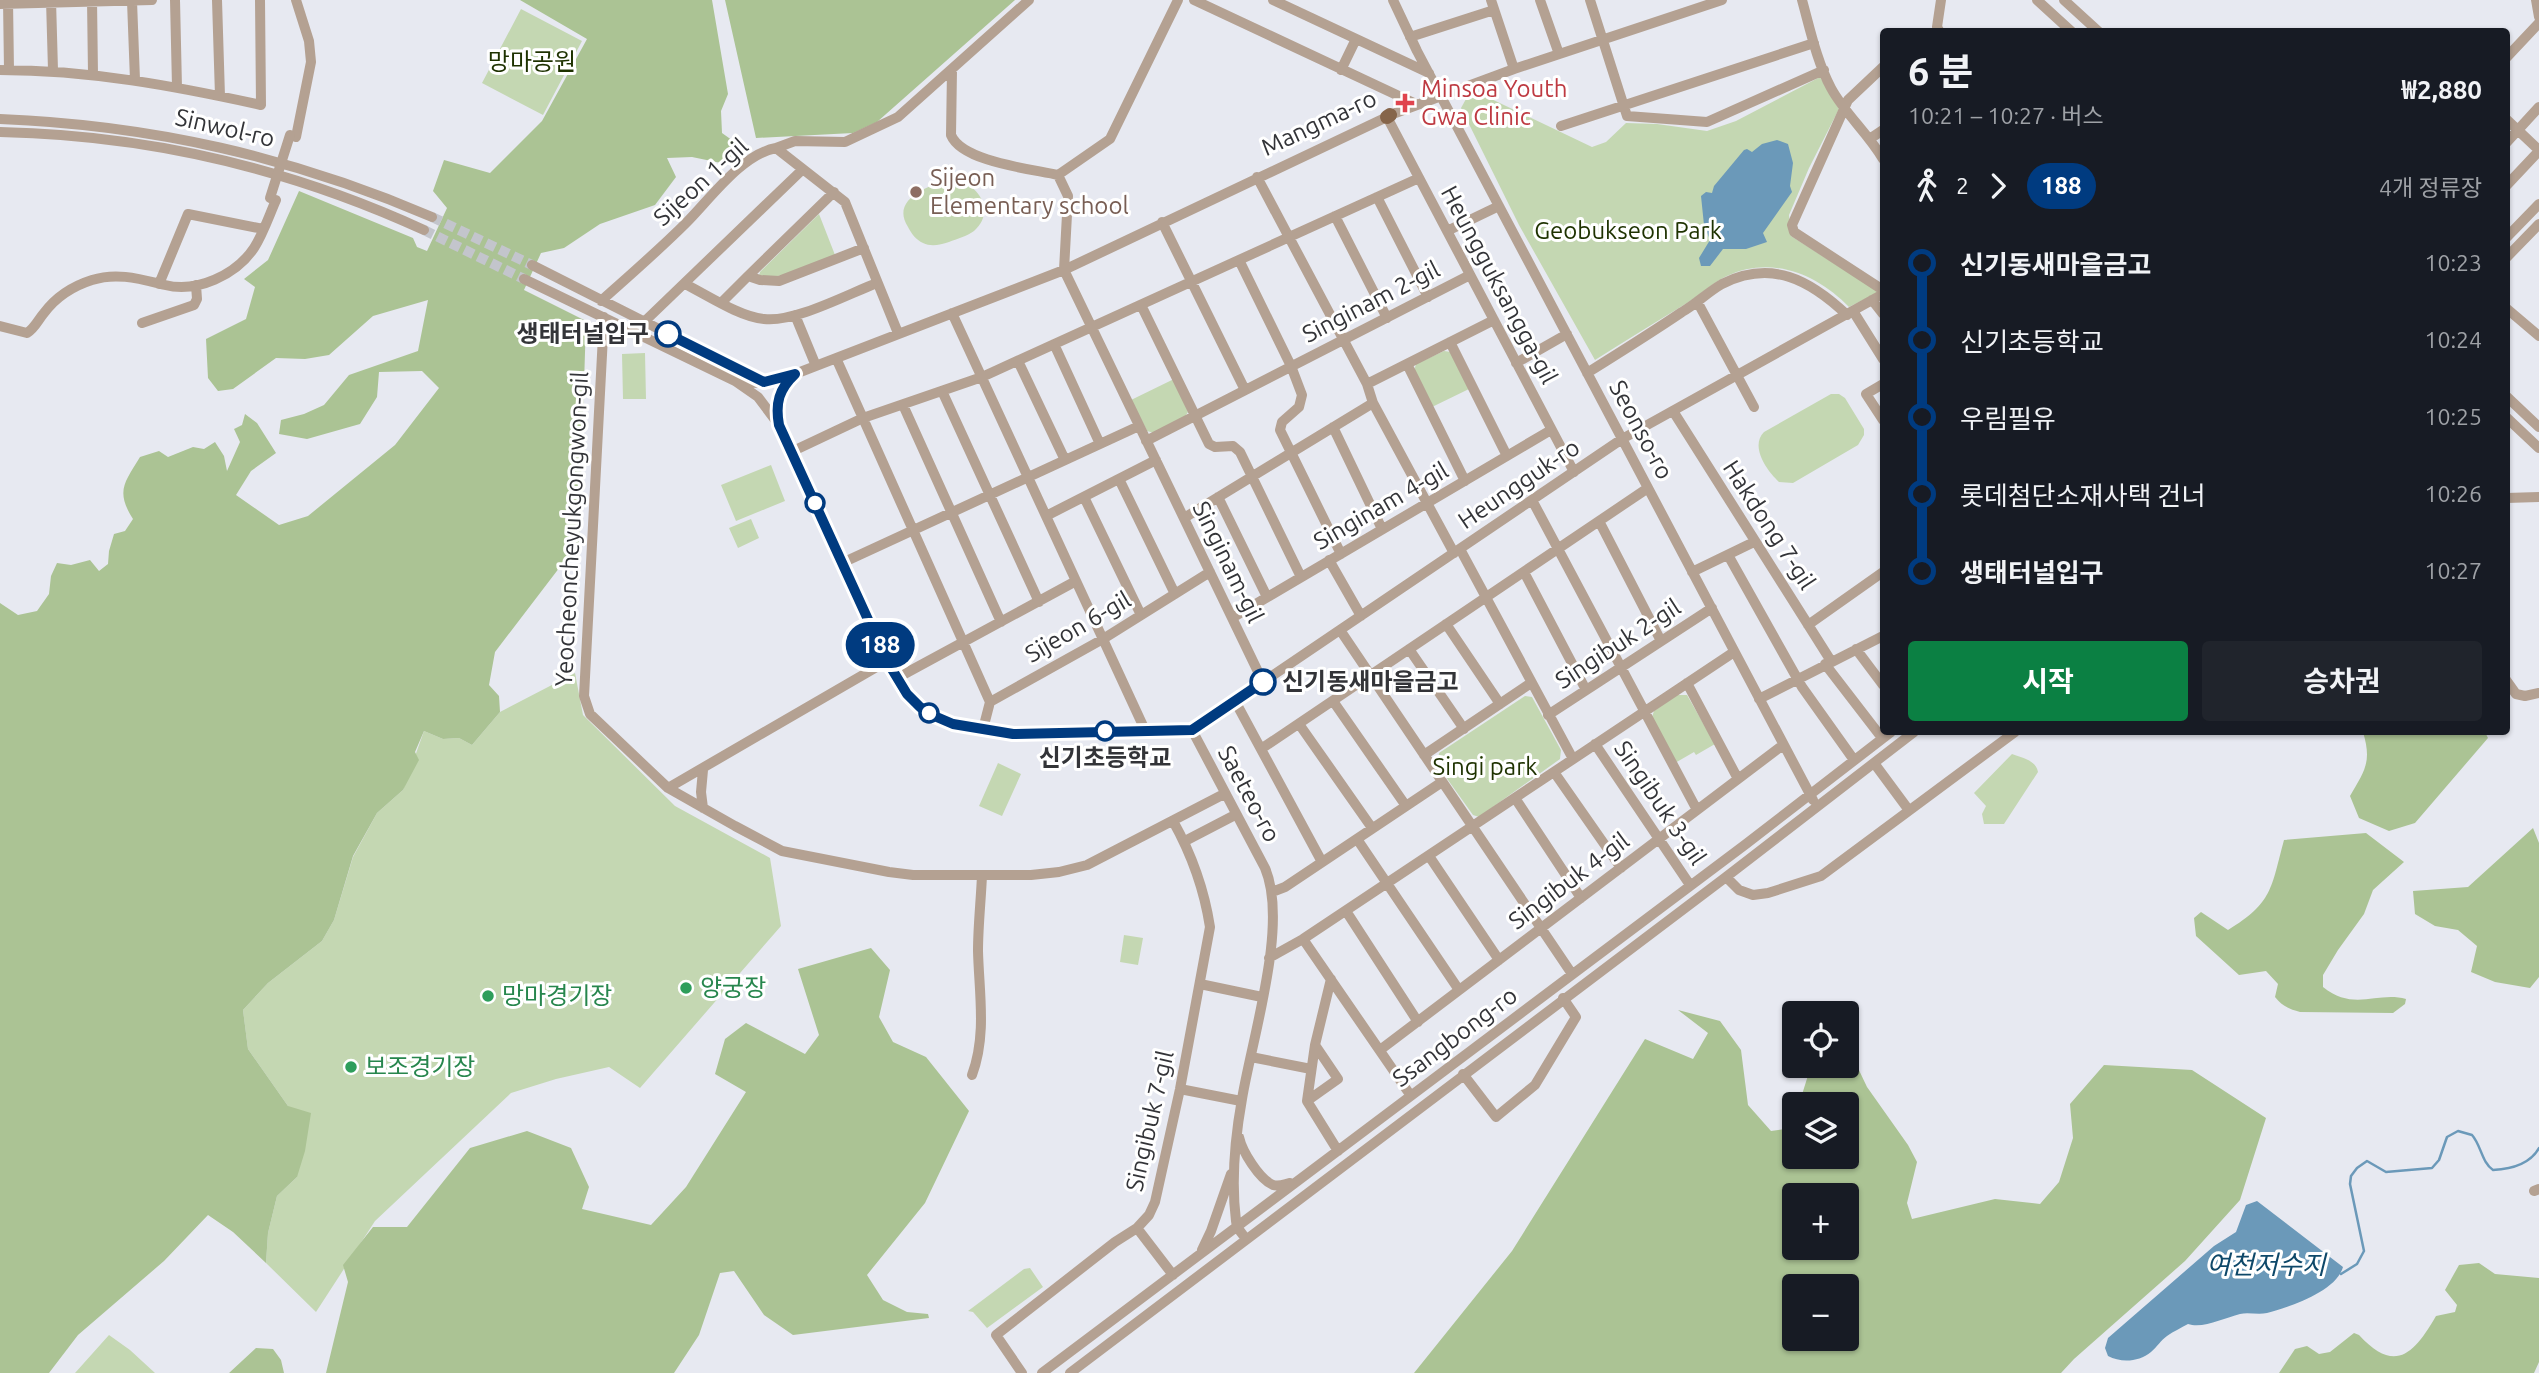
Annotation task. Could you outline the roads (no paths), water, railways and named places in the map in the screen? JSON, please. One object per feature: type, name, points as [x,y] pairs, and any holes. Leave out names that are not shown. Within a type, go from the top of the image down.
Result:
[{"type":"street","points":[[152,0],[5,3],[5,70],[53,70],[93,74],[177,87],[261,105],[260,0]]},
{"type":"street","points":[[175,0],[177,87]]},
{"type":"street","points":[[217,0],[220,96]]},
{"type":"street","points":[[0,326],[23,334],[29,332],[60,297],[93,280],[120,276],[178,287],[196,285],[218,278],[241,263],[252,250],[265,225],[293,136],[311,58],[307,34],[296,0]]},
{"type":"street","points":[[776,148],[795,141],[845,142],[898,117],[1029,0]]},
{"type":"street","points":[[952,71],[951,135],[956,144],[977,156],[1058,175],[1110,139],[1178,0]]},
{"type":"street","points":[[1194,0],[1416,104]]},
{"type":"street","points":[[1273,0],[1429,73]]},
{"type":"street","name":"Seonso-ro","points":[[1393,0],[1410,37],[1816,807]]},
{"type":"street","points":[[1540,0],[1559,54]]},
{"type":"street","points":[[1590,0],[1627,116],[1707,122],[1824,70]]},
{"type":"street","name":"Mangma-ro","points":[[734,381],[764,382],[795,374],[1064,271],[1162,222],[1416,104],[1720,0]]},
{"type":"street","points":[[1802,0],[1830,87],[1871,138],[1880,154]]},
{"type":"street","points":[[1936,28],[1941,0]]},
{"type":"street","points":[[2037,0],[2068,28]]},
{"type":"street","points":[[2064,0],[2095,28]]},
{"type":"street","points":[[2536,0],[2539,17]]},
{"type":"street","points":[[51,1],[53,70]]},
{"type":"street","points":[[92,1],[93,74]]},
{"type":"street","points":[[132,1],[135,80]]},
{"type":"street","points":[[1410,37],[1493,5],[1514,69]]},
{"type":"street","points":[[2057,28],[2062,22]]},
{"type":"street","points":[[2510,54],[2539,23]]},
{"type":"street","points":[[1341,70],[1356,39]]},
{"type":"street","points":[[1561,126],[1815,43]]},
{"type":"street","points":[[1846,110],[1849,100],[1880,70]]},
{"type":"street","points":[[2510,139],[2539,107]]},
{"type":"street","name":"Heungguk-ro","points":[[1846,110],[1792,225],[1794,232],[1880,290]]},
{"type":"street","name":"Heungguksangga-gil","points":[[1388,116],[1574,472]]},
{"type":"street","name":"Sinwol-ro","points":[[0,119],[118,127],[242,151],[364,190],[432,218]]},
{"type":"street","points":[[2510,123],[2539,151],[2510,182]]},
{"type":"street","name":"Sinwol-ro","points":[[0,132],[118,140],[225,159],[342,194],[424,230]]},
{"type":"street","points":[[1871,138],[1880,132]]},
{"type":"street","name":"Sijeon 1-gil","points":[[601,301],[754,156],[776,148],[845,202],[898,333]]},
{"type":"street","points":[[644,323],[802,170]]},
{"type":"street","points":[[1058,175],[1068,196],[1064,271]]},
{"type":"street","points":[[1257,177],[1427,503],[1486,597],[1573,759]]},
{"type":"street","points":[[791,452],[863,418],[982,377],[1419,178]]},
{"type":"street","points":[[722,302],[835,192]]},
{"type":"street","points":[[1377,197],[1428,297]]},
{"type":"street","points":[[2510,234],[2539,204]]},
{"type":"street","points":[[1447,231],[1499,206]]},
{"type":"street","points":[[159,284],[188,214],[265,225]]},
{"type":"street","points":[[1335,216],[1387,318]]},
{"type":"street","points":[[1162,222],[1245,390]]},
{"type":"street","points":[[2510,254],[2539,224]]},
{"type":"street","points":[[748,276],[760,281],[779,281],[864,248]]},
{"type":"street","points":[[1239,260],[1292,366]]},
{"type":"street","points":[[532,265],[764,382]]},
{"type":"street","name":"Singinam-gil","points":[[1064,271],[1263,682]]},
{"type":"street","points":[[1587,373],[1698,303],[1720,285],[1749,275],[1768,273],[1802,281],[1850,313],[1880,355]]},
{"type":"street","name":"Singinam 2-gil","points":[[1146,441],[1470,275]]},
{"type":"street","points":[[524,279],[734,381]]},
{"type":"street","points":[[685,284],[763,319],[784,319],[877,283]]},
{"type":"street","points":[[142,323],[194,305],[197,299],[196,285]]},
{"type":"street","name":"Heungguk-ro","points":[[1192,730],[1622,439],[1880,294]]},
{"type":"street","points":[[1872,300],[1880,310]]},
{"type":"street","points":[[1698,303],[1754,407]]},
{"type":"street","points":[[1141,305],[1209,444],[1236,448],[1301,577]]},
{"type":"street","points":[[2510,310],[2537,332]]},
{"type":"street","points":[[952,313],[1145,730]]},
{"type":"street","points":[[795,315],[816,366]]},
{"type":"street","name":"Yeocheoncheyukgongwon-gil","points":[[604,317],[584,696],[590,714],[668,788],[767,844],[797,855],[913,875],[1031,875],[1087,865],[1224,794]]},
{"type":"street","points":[[1367,384],[1494,320]]},
{"type":"street","points":[[1516,363],[1567,334]]},
{"type":"street","points":[[1450,342],[1507,456]]},
{"type":"street","points":[[1054,344],[1100,444]]},
{"type":"street","points":[[836,358],[990,702],[983,729]]},
{"type":"street","points":[[1018,361],[1065,460]]},
{"type":"street","points":[[1407,364],[1465,481]]},
{"type":"street","name":"Singinam 2-gil","points":[[1292,366],[1302,399],[1299,407],[1284,419],[1280,430],[1292,452]]},
{"type":"street","points":[[779,425],[778,399],[784,386],[795,374]]},
{"type":"street","name":"Saeteo-ro","points":[[734,381],[758,397],[779,425],[887,661],[913,701],[932,715],[953,724],[1013,734],[1192,730],[1265,868],[1272,891],[1273,922],[1269,958],[1241,1101],[1234,1165],[1237,1227]]},
{"type":"street","points":[[1880,386],[1866,394],[1880,415]]},
{"type":"street","points":[[942,391],[1038,602]]},
{"type":"street","points":[[2510,400],[2538,424]]},
{"type":"street","points":[[1184,518],[1373,403]]},
{"type":"street","points":[[903,405],[1001,622]]},
{"type":"street","name":"Hakdong 7-gil","points":[[1673,411],[1808,625],[1828,663],[1880,728]]},
{"type":"street","points":[[2510,421],[2539,449]]},
{"type":"street","points":[[842,563],[1139,426]]},
{"type":"street","points":[[1333,427],[1382,530]]},
{"type":"street","name":"Singinam 4-gil","points":[[1232,618],[1551,430]]},
{"type":"street","points":[[1292,452],[1341,554]]},
{"type":"street","points":[[1046,516],[1156,460]]},
{"type":"street","points":[[1119,479],[1175,594]]},
{"type":"street","points":[[1261,749],[1648,488]]},
{"type":"street","points":[[1084,497],[1141,615]]},
{"type":"street","points":[[1218,497],[1266,597]]},
{"type":"street","points":[[2510,498],[2539,497]]},
{"type":"street","points":[[1532,500],[1644,712]]},
{"type":"street","points":[[1599,522],[1661,641]]},
{"type":"street","points":[[1692,572],[1754,542]]},
{"type":"street","points":[[1728,555],[1798,678],[1854,760]]},
{"type":"street","points":[[1329,560],[1361,616]]},
{"type":"street","name":"Sijeon 6-gil","points":[[990,702],[1102,639],[1210,572]]},
{"type":"street","points":[[1524,572],[1586,690]]},
{"type":"street","points":[[1808,625],[1880,574]]},
{"type":"street","points":[[897,678],[1076,581]]},
{"type":"street","name":"Singibuk 2-gil","points":[[1548,715],[1712,608]]},
{"type":"street","points":[[1446,624],[1500,704]]},
{"type":"street","points":[[1340,630],[1572,974]]},
{"type":"street","points":[[1759,699],[1880,637]]},
{"type":"street","points":[[1409,649],[1464,729]]},
{"type":"street","points":[[1856,649],[1880,681]]},
{"type":"street","name":"Singibuk 3-gil","points":[[1269,958],[1346,911],[1734,652]]},
{"type":"street","points":[[668,788],[887,661]]},
{"type":"street","points":[[1424,755],[1531,683]]},
{"type":"street","points":[[1687,683],[1738,779]]},
{"type":"street","points":[[2510,686],[2516,694],[2525,696],[2539,693]]},
{"type":"street","points":[[1235,701],[1322,862]]},
{"type":"street","points":[[1333,701],[1406,806]]},
{"type":"street","name":"Singibuk 3-gil","points":[[1644,712],[1697,810]]},
{"type":"street","points":[[1299,723],[1373,828]]},
{"type":"street","name":"Ssangbong-ro","points":[[1042,1373],[1412,1096],[1886,735]]},
{"type":"street","name":"Ssangbong-ro","points":[[1072,1372],[1910,735]]},
{"type":"street","points":[[1726,877],[1739,890],[1753,895],[1817,878],[2007,735]]},
{"type":"street","name":"Singibuk 3-gil","points":[[1595,744],[1690,885]]},
{"type":"street","name":"Singibuk 4-gil","points":[[1380,1050],[1783,744]]},
{"type":"street","points":[[1874,763],[1908,809]]},
{"type":"street","points":[[703,770],[701,792],[704,808]]},
{"type":"street","points":[[1554,772],[1621,868]]},
{"type":"street","points":[[1272,891],[1285,887],[1443,782]]},
{"type":"street","points":[[1515,798],[1581,898]]},
{"type":"street","points":[[1185,841],[1235,815]]},
{"type":"street","name":"Singibuk 7-gil","points":[[1022,1373],[996,1335],[1115,1242],[1137,1228],[1149,1215],[1155,1202],[1180,1089],[1210,927],[1203,891],[1185,841],[1173,821]]},
{"type":"street","points":[[1357,839],[1459,990]]},
{"type":"street","points":[[1429,856],[1499,960]]},
{"type":"street","points":[[972,1075],[978,1057],[982,1007],[978,946],[982,875]]},
{"type":"street","points":[[1346,911],[1418,1021]]},
{"type":"street","points":[[1303,939],[1412,1096]]},
{"type":"street","points":[[1331,979],[1315,1045],[1307,1101],[1338,1151]]},
{"type":"street","points":[[1200,984],[1262,997]]},
{"type":"street","points":[[1463,1074],[1496,1117],[1535,1085],[1576,1017],[1563,998]]},
{"type":"street","points":[[1307,1101],[1338,1080],[1315,1045]]},
{"type":"street","points":[[1251,1057],[1311,1069]]},
{"type":"street","points":[[1180,1089],[1241,1101]]},
{"type":"street","points":[[1238,1132],[1245,1154],[1270,1183],[1280,1186],[1300,1180]]},
{"type":"street","points":[[1183,1267],[1199,1254],[1206,1243],[1234,1165]]},
{"type":"street","points":[[1237,1227],[1246,1239]]},
{"type":"street","points":[[1137,1228],[1173,1275]]},
{"type":"water","points":[[1777,140],[1788,144],[1793,163],[1790,186],[1792,192],[1763,233],[1767,242],[1746,249],[1723,249],[1710,266],[1701,266],[1699,258],[1710,240],[1704,225],[1701,196],[1706,192],[1712,193],[1714,186],[1744,150],[1752,152],[1762,144]]},
{"type":"water","name":"여천저수지","points":[[2257,1201],[2343,1267],[2339,1276],[2322,1291],[2287,1307],[2260,1314],[2243,1313],[2207,1324],[2188,1324],[2136,1360],[2108,1356],[2105,1348],[2108,1338],[2214,1246],[2236,1232],[2246,1205]]},
{"type":"waterway","points":[[2341,1274],[2357,1264],[2364,1251],[2350,1184],[2351,1176],[2367,1161],[2386,1172],[2432,1168],[2439,1160],[2447,1137],[2458,1131],[2472,1135],[2486,1163],[2493,1170],[2519,1165],[2531,1158],[2539,1148]]},
{"type":"tunnel","points":[[432,217],[532,265]]},
{"type":"tunnel","points":[[424,230],[524,279]]},
{"type":"place","name":"Minsoa Youth Gwa Clinic","points":[[1405,103]]},
{"type":"place","name":"Sijeon Elementary school","points":[[916,192]]},
{"type":"place","name":"생태터널입구","points":[[668,334]]},
{"type":"place","name":"신기동새마을금고","points":[[1263,682]]},
{"type":"place","name":"신기초등학교","points":[[1105,731]]},
{"type":"place","name":"양궁장","points":[[686,988]]},
{"type":"place","name":"망마경기장","points":[[488,996]]},
{"type":"place","name":"보조경기장","points":[[351,1067]]},
{"type":"park label","name":"망마공원","points":[[532,62]]},
{"type":"park label","name":"Geobukseon Park","points":[[1628,231]]},
{"type":"park label","name":"Singi park","points":[[1485,767]]}]
